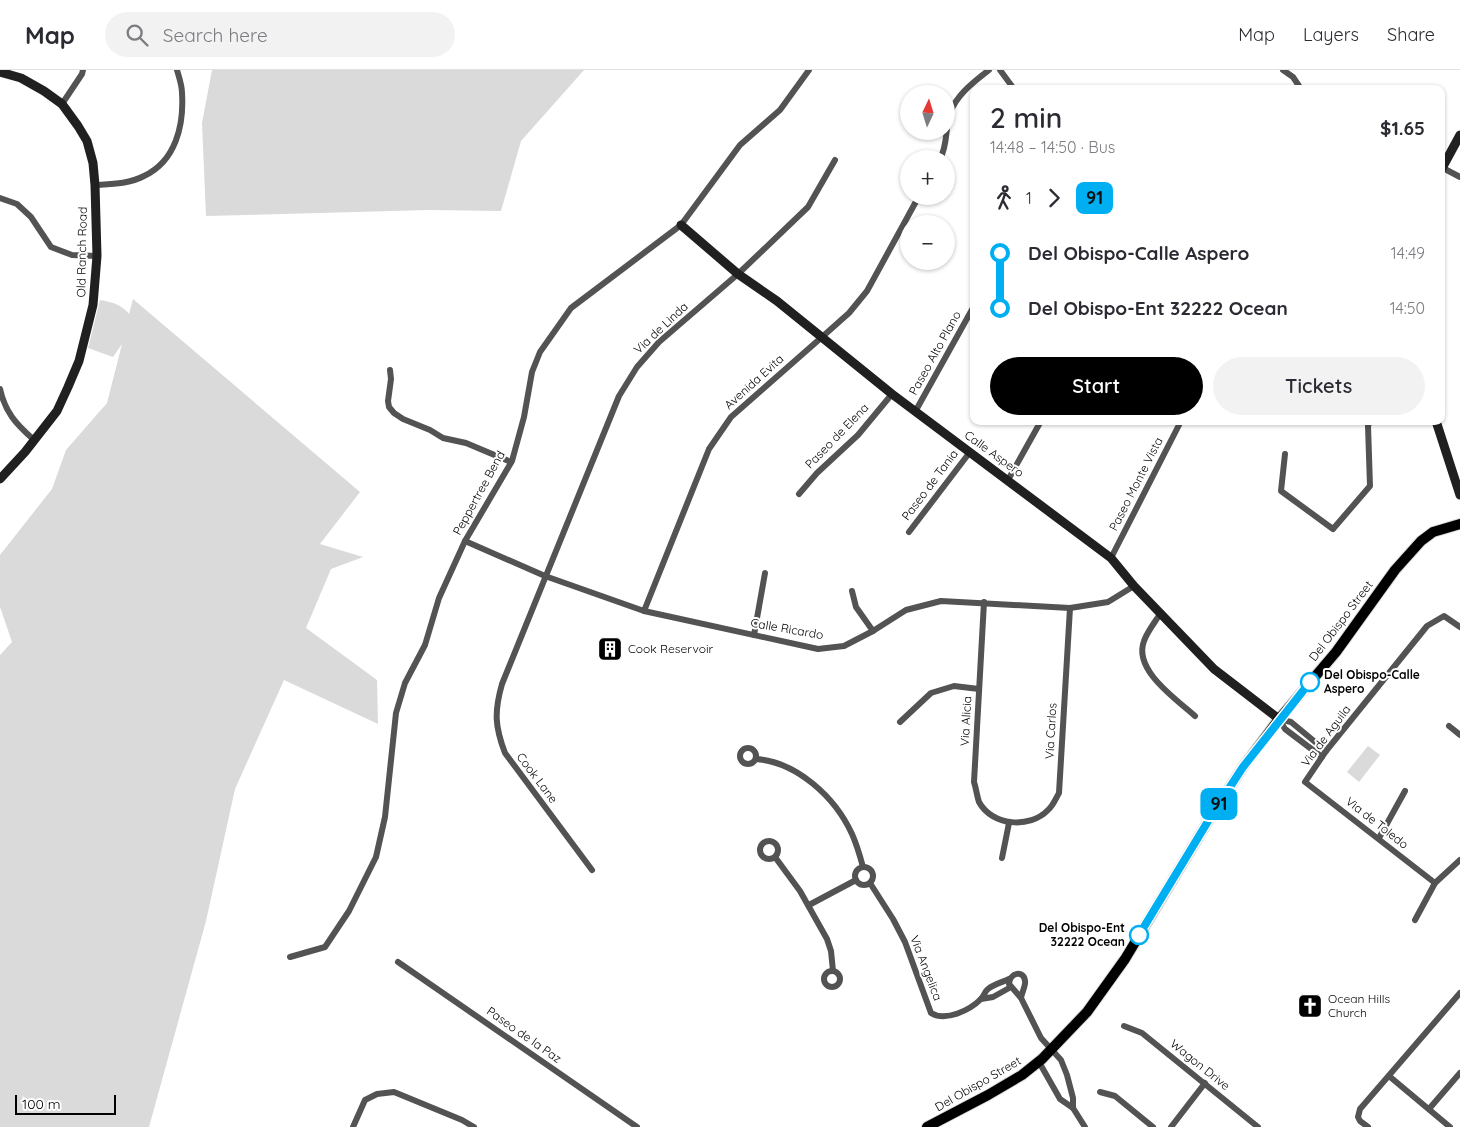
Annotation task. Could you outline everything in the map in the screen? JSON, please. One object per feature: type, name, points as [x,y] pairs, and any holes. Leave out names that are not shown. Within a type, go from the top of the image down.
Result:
[{"type":"main road","name":"Del Obispo Street","points":[[927,1127],[1022,1075],[1052,1049],[1087,1012],[1125,959],[1243,767],[1279,719],[1336,652],[1395,570],[1421,541],[1434,532],[1460,524]]},
{"type":"street","points":[[62,104],[83,70]]},
{"type":"street","points":[[95,185],[134,180],[146,176],[159,166],[171,152],[178,138],[182,112],[182,91],[177,70]]},
{"type":"street","name":"Peppertree Bend","points":[[290,957],[325,947],[349,911],[376,857],[385,817],[396,713],[406,683],[425,645],[439,598],[466,541],[511,462],[524,417],[532,372],[540,352],[570,308],[681,225],[740,145],[780,110],[809,70]]},
{"type":"street","points":[[971,85],[989,70]]},
{"type":"street","points":[[1000,70],[1011,85]]},
{"type":"street","points":[[1284,70],[1293,77],[1298,85]]},
{"type":"street","name":"Old Ranch Road","points":[[0,479],[25,452],[56,411],[79,361],[93,305],[96,256],[93,163],[78,126],[62,104],[44,91],[20,78],[1,73]]},
{"type":"street","points":[[943,150],[950,113],[970,86]]},
{"type":"street","points":[[1445,162],[1460,135]]},
{"type":"street","name":"Via de Linda","points":[[545,576],[619,396],[637,366],[659,342],[738,274],[808,207],[834,160]]},
{"type":"street","points":[[1445,170],[1460,177]]},
{"type":"street","points":[[0,198],[17,204],[31,217],[51,246],[72,255],[96,256]]},
{"type":"street","name":"Avenida Evita","points":[[644,611],[709,449],[731,417],[848,313],[867,291],[914,205]]},
{"type":"street","name":"Calle Aspero","points":[[681,225],[738,274],[777,301],[915,412],[1111,558],[1134,586],[1214,669],[1279,719],[1291,722],[1324,754]]},
{"type":"street","name":"Paseo Alto Plano","points":[[915,412],[970,313]]},
{"type":"street","points":[[390,370],[391,379],[388,401],[394,414],[443,438],[466,443],[511,462]]},
{"type":"street","points":[[0,389],[11,418],[34,439]]},
{"type":"street","name":"Paseo de Elena","points":[[799,494],[817,473],[858,435],[892,394]]},
{"type":"street","points":[[1008,480],[1039,425]]},
{"type":"street","name":"Paseo Monte Vista","points":[[1111,558],[1179,425]]},
{"type":"street","points":[[1285,454],[1281,491],[1333,529],[1370,486],[1368,425]]},
{"type":"street","points":[[1437,425],[1460,495]]},
{"type":"street","name":"Paseo de Tania","points":[[909,532],[970,452]]},
{"type":"street","name":"Calle Ricardo","points":[[466,541],[545,576],[644,611],[818,649],[844,646],[873,631],[906,610],[941,601],[1070,608],[1108,602],[1134,586]]},
{"type":"street","points":[[754,635],[765,573]]},
{"type":"street","name":"Cook Lane","points":[[545,576],[502,684],[496,713],[498,734],[509,760],[592,870]]},
{"type":"street","points":[[852,591],[856,607],[873,631]]},
{"type":"street","name":"Via Alicia","points":[[984,602],[974,782],[979,802],[993,817],[1009,823]]},
{"type":"street","name":"Via Carlos","points":[[1009,823],[1031,821],[1048,810],[1059,793],[1070,608]]},
{"type":"street","points":[[1160,614],[1143,641],[1142,660],[1151,675],[1195,716]]},
{"type":"street","name":"Via de Aguila","points":[[1305,782],[1324,754],[1428,626],[1444,616],[1460,627]]},
{"type":"street","points":[[900,722],[931,693],[954,686],[979,689]]},
{"type":"street","points":[[1449,726],[1460,735]]},
{"type":"street","name":"Via Angelica","points":[[756,758],[769,760],[796,772],[819,789],[832,802],[852,832],[863,867],[868,868],[872,872],[873,878],[870,883],[905,942],[931,1014],[937,1017],[950,1016],[981,999],[993,997],[1011,987]]},
{"type":"street","name":"Via de Toledo","points":[[1305,782],[1435,882]]},
{"type":"street","points":[[1379,838],[1405,791]]},
{"type":"street","points":[[1002,858],[1009,823]]},
{"type":"street","points":[[775,857],[809,905],[832,951],[833,971]]},
{"type":"street","points":[[1416,920],[1435,882],[1460,860]]},
{"type":"street","points":[[856,880],[858,870],[863,867]]},
{"type":"street","points":[[809,905],[856,880]]},
{"type":"street","points":[[856,880],[863,885],[870,883]]},
{"type":"street","name":"Paseo de la Paz","points":[[398,962],[636,1127]]},
{"type":"street","points":[[1022,998],[1025,978],[1017,973],[1009,979],[1011,987],[1022,998],[1041,1038],[1061,1060],[1067,1074],[1073,1098],[1073,1108]]},
{"type":"street","name":"Via Angelica","points":[[981,999],[987,989],[1009,979]]},
{"type":"street","points":[[1368,1127],[1360,1121],[1358,1113],[1460,993]]},
{"type":"street","name":"Wagon Drive","points":[[1124,1026],[1142,1033],[1258,1127]]},
{"type":"street","points":[[1038,1062],[1060,1099],[1073,1108],[1085,1127]]},
{"type":"street","points":[[1429,1109],[1460,1073]]},
{"type":"street","points":[[1388,1076],[1450,1127]]},
{"type":"street","points":[[1170,1127],[1205,1084]]},
{"type":"street","points":[[353,1127],[365,1100],[377,1094],[394,1092],[462,1120],[474,1127]]},
{"type":"street","points":[[1100,1092],[1115,1096],[1153,1127]]},
{"type":"shaded area","points":[[212,70],[584,70],[521,141],[501,211],[429,210],[206,216],[202,123]]},
{"type":"shaded area","points":[[133,299],[360,492],[320,544],[363,557],[331,569],[306,628],[377,680],[378,724],[284,680],[235,789],[206,921],[149,1127],[0,1127],[0,655],[12,642],[0,607],[0,555],[52,489],[66,450],[107,403],[122,344],[113,357],[88,348],[100,300],[116,304],[129,314]]},
{"type":"shaded area","points":[[1368,746],[1380,755],[1359,782],[1347,772]]},
{"type":"bus line","name":"91","points":[[1139,935],[1243,767],[1310,682]]},
{"type":"place","name":"Cook Reservoir","points":[[610,649]]},
{"type":"place","name":"Del Obispo-Calle Aspero","points":[[1310,682]]},
{"type":"place","name":"Del Obispo-Ent 32222 Ocean","points":[[1139,935]]},
{"type":"place","name":"Ocean Hills Church","points":[[1310,1006]]}]
